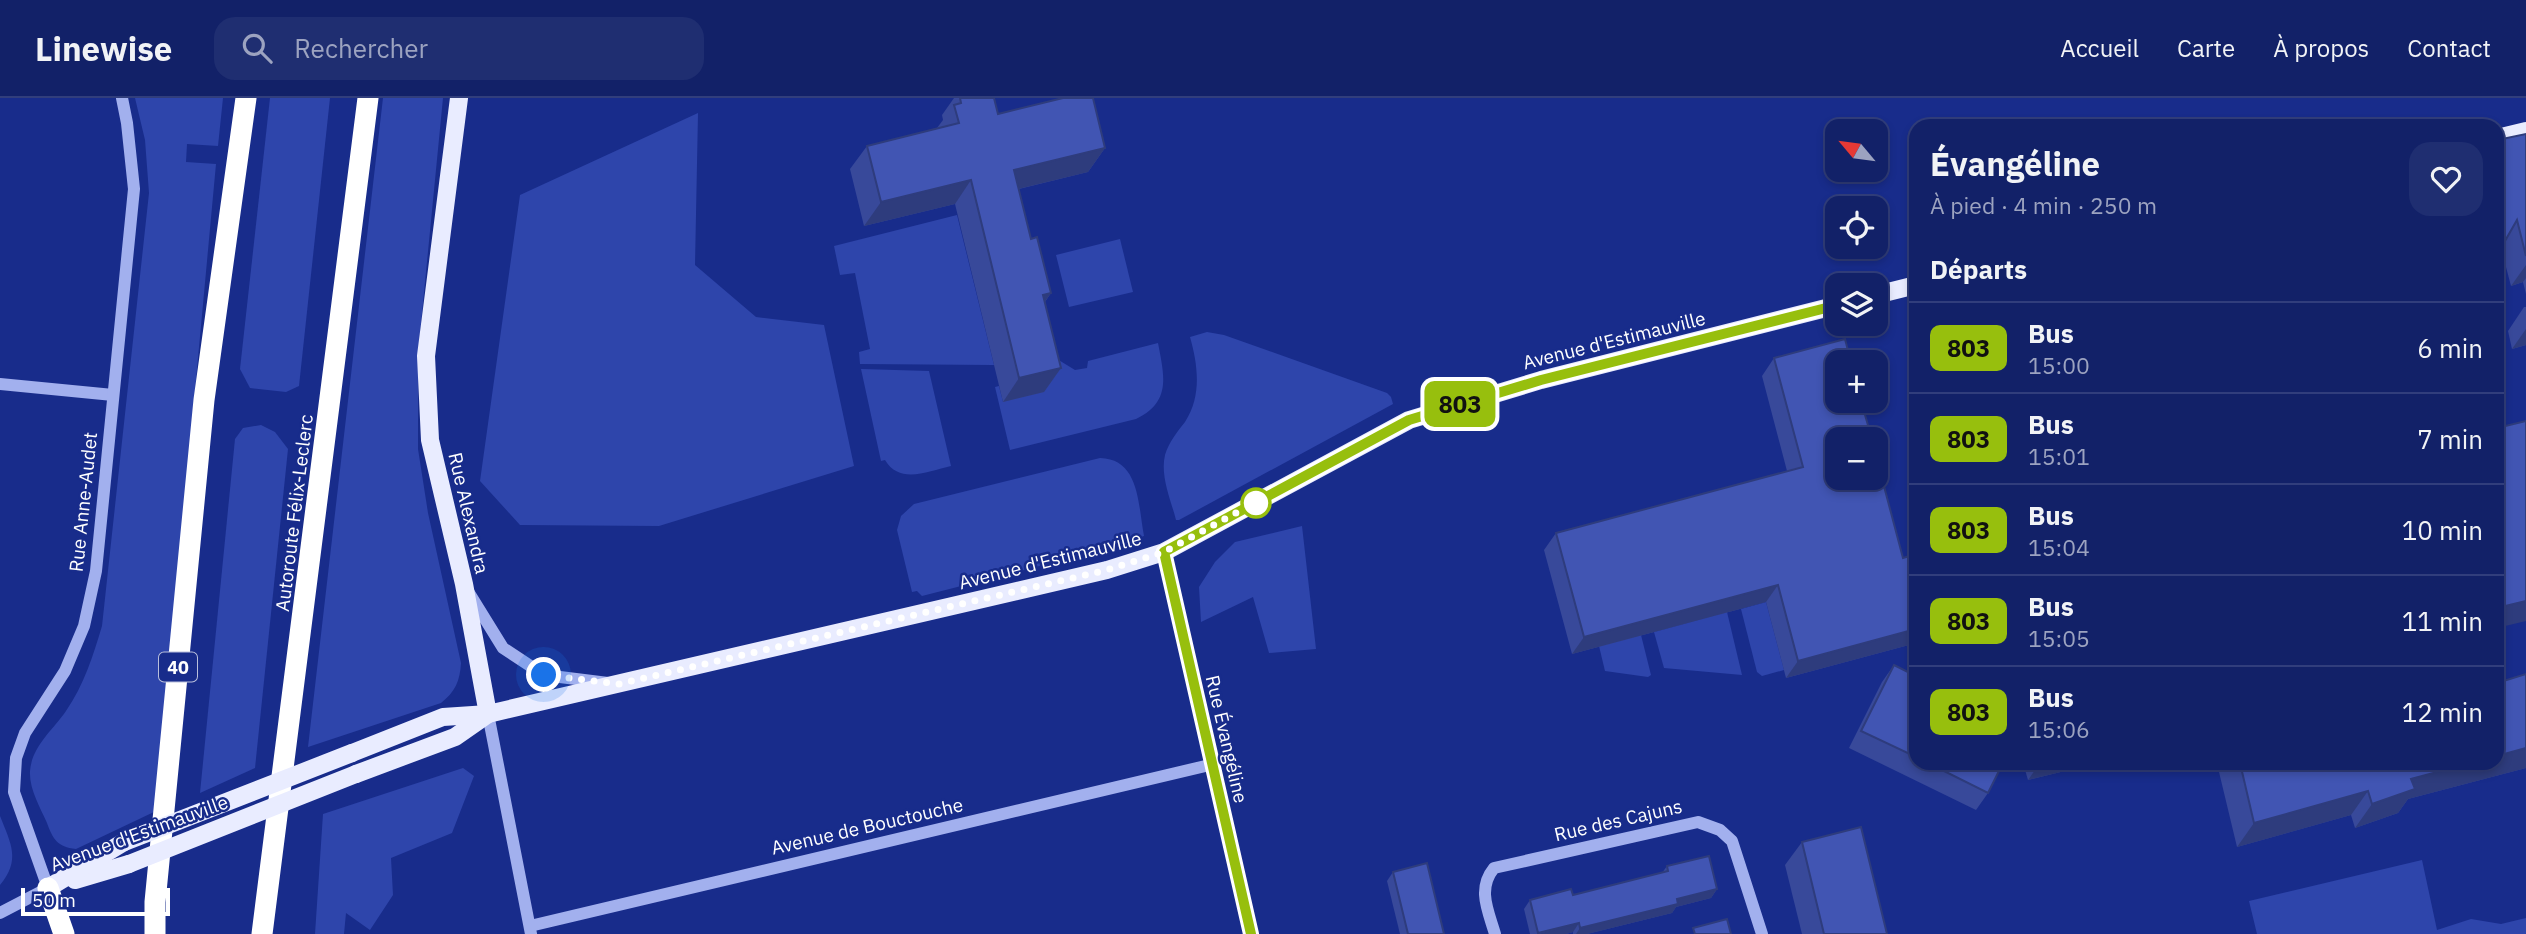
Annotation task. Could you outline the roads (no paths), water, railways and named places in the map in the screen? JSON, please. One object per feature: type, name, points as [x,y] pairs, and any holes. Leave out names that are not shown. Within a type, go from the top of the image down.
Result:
[{"type":"highway","name":"40","points":[[155,934],[155,902],[204,400],[246,98]]},
{"type":"highway","name":"Autoroute Félix-Leclerc","points":[[262,934],[368,98]]},
{"type":"highway","points":[[48,888],[64,934]]},
{"type":"main road","name":"Rue Alexandra","points":[[460,98],[426,356],[430,440],[464,584],[488,714]]},
{"type":"main road","points":[[2504,136],[2526,131]]},
{"type":"main road","points":[[1888,292],[1909,287]]},
{"type":"main road","name":"Avenue d'Estimauville","points":[[48,888],[124,842],[443,717],[488,714],[1107,570],[1164,552],[1409,420],[1541,380],[1825,308]]},
{"type":"main road","name":"Avenue d'Estimauville","points":[[48,888],[129,863],[455,737],[488,714]]},
{"type":"street","name":"Rue Anne-Audet","points":[[48,888],[14,792],[16,758],[25,733],[65,671],[84,626],[96,571],[134,189],[122,98]]},
{"type":"street","points":[[0,384],[113,395]]},
{"type":"street","name":"Rue Évangéline","points":[[1164,552],[1251,934]]},
{"type":"street","points":[[464,584],[503,648],[544,675],[619,684]]},
{"type":"street","name":"Rue Alexandra","points":[[488,714],[531,930]]},
{"type":"street","name":"Avenue de Bouctouche","points":[[531,930],[1214,764]]},
{"type":"street","name":"Rue des Cajuns","points":[[1494,934],[1485,897],[1485,879],[1494,868],[1698,822],[1720,830],[1732,841],[1762,934]]},
{"type":"street","points":[[0,913],[48,888]]}]
